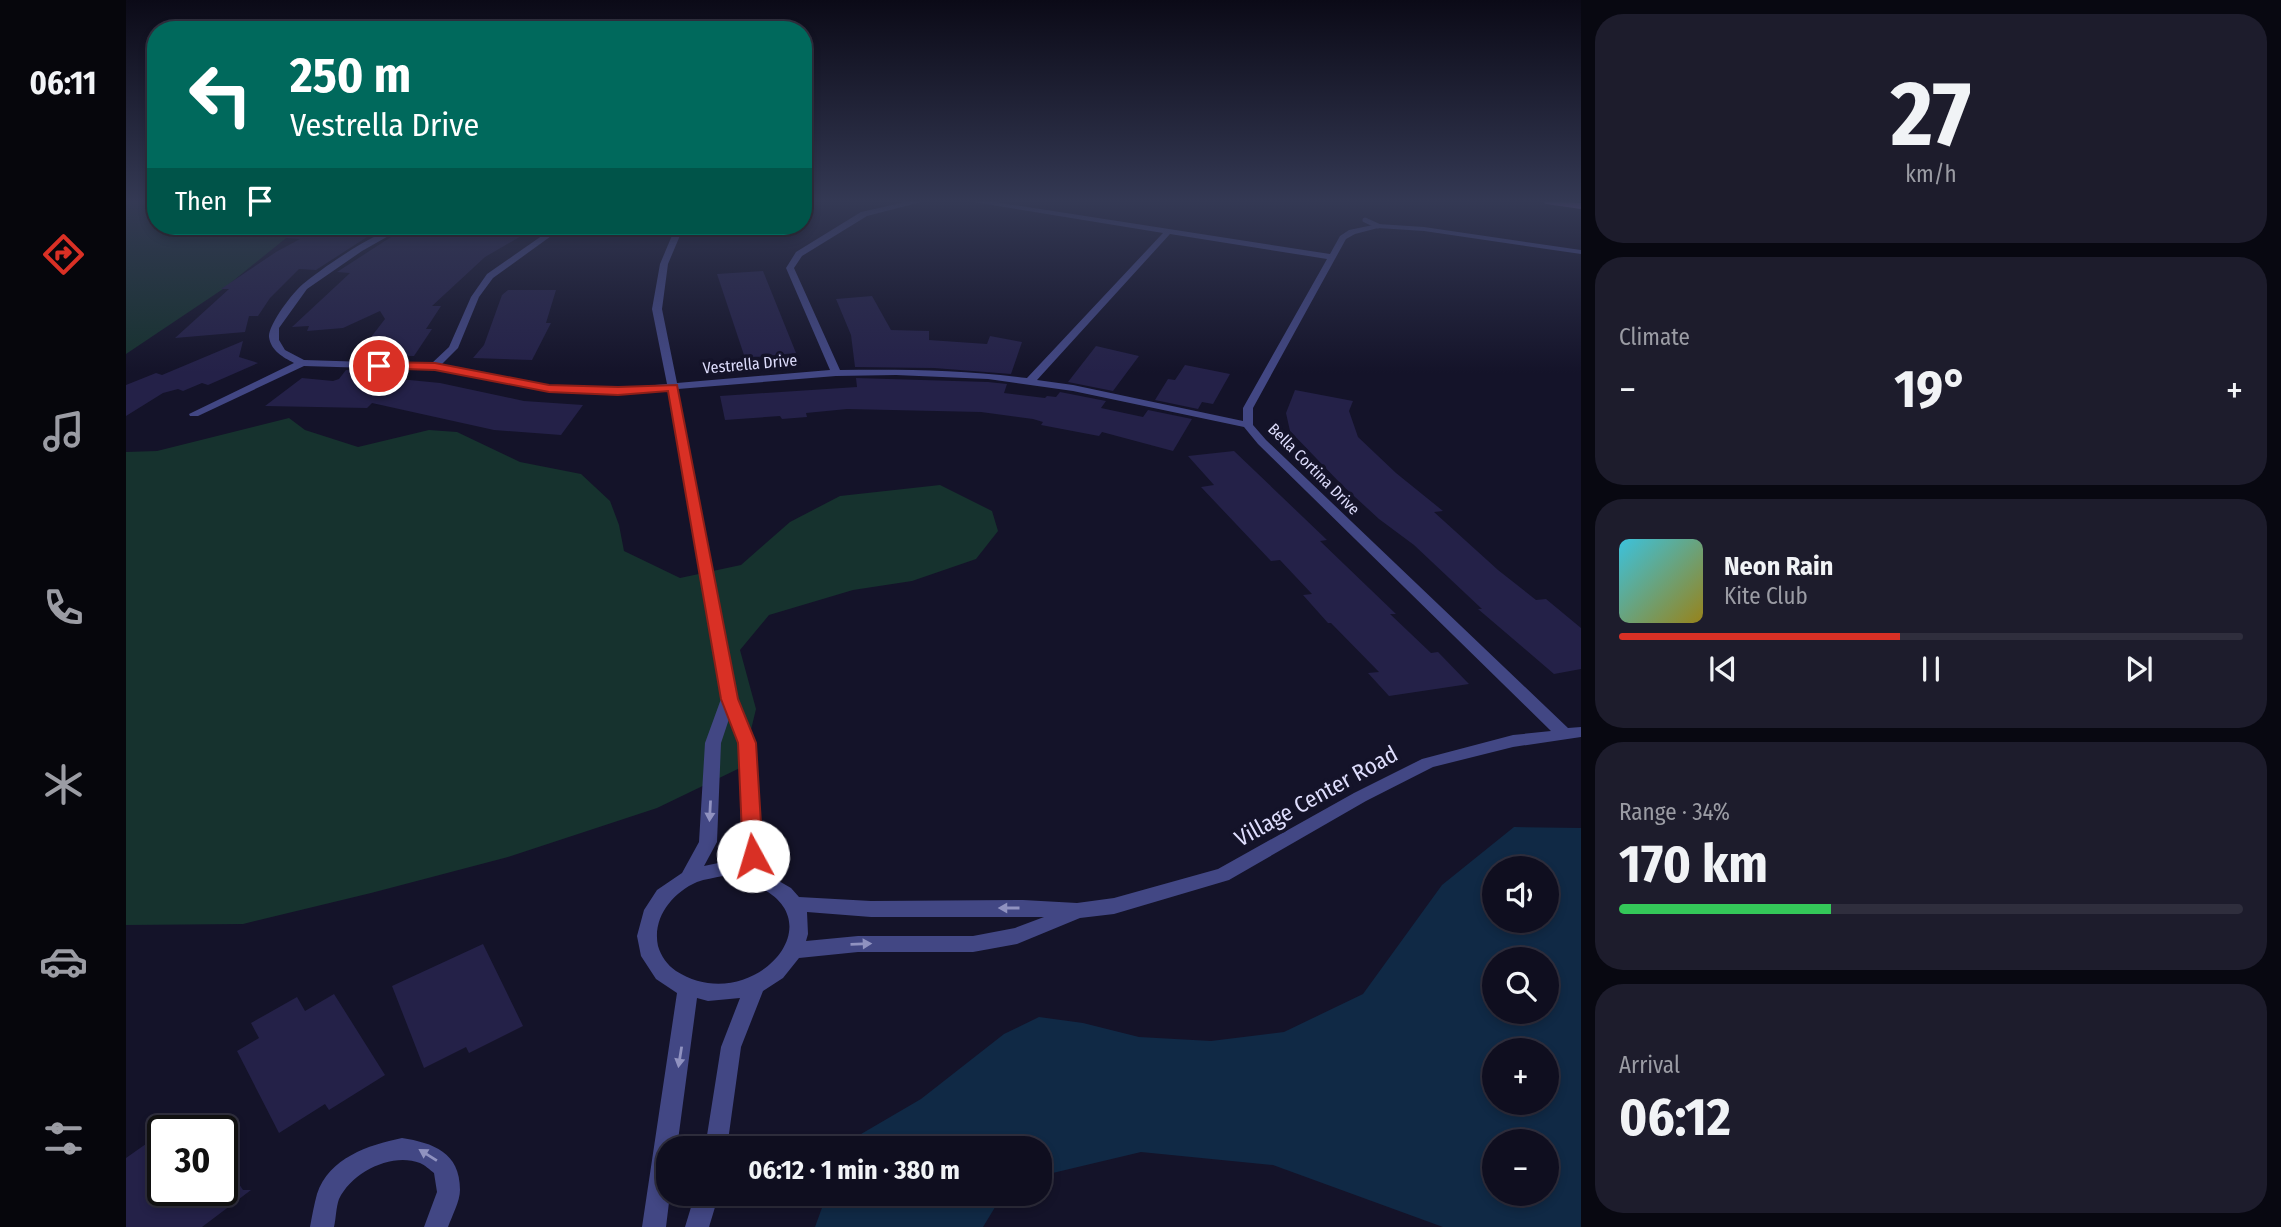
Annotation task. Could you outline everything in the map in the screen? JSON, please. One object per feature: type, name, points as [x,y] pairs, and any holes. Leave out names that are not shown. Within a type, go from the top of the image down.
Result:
[{"type":"street","points":[[302,363],[281,352],[274,340],[274,328],[304,287],[346,258]]},
{"type":"street","points":[[435,367],[453,348],[475,297],[490,276],[515,258]]},
{"type":"street","points":[[666,258],[657,309],[729,699],[747,743],[750,836],[756,875]]},
{"type":"street","points":[[795,258],[790,268],[836,373]]},
{"type":"street","points":[[1031,380],[1143,258]]},
{"type":"street","name":"Bella Cortina Drive","points":[[1331,258],[1248,408],[1248,425],[1296,475],[1572,733]]},
{"type":"street","points":[[194,414],[302,363]]},
{"type":"street","name":"Vestrella Drive","points":[[302,363],[435,367],[549,389],[618,391],[836,373],[896,372],[1031,380],[1248,425]]},
{"type":"street","points":[[689,877],[708,842],[713,743],[729,699]]},
{"type":"street","name":"Village Center Road","points":[[793,904],[870,909],[1023,908],[1077,911],[1114,906],[1223,875],[1360,797],[1428,762],[1513,741],[1572,733]]},
{"type":"street","points":[[723,869],[756,875],[783,889],[799,918],[800,937],[788,960],[754,987],[727,993],[698,993],[676,985],[659,971],[651,957],[646,935],[653,910],[671,889],[689,877],[723,869]]},
{"type":"street","name":"Village Center Road","points":[[793,950],[858,944],[973,944],[1017,936],[1077,911]]},
{"type":"street","points":[[718,1136],[731,1047],[754,987]]},
{"type":"street","points":[[654,1227],[688,989]]},
{"type":"street","points":[[322,1227],[329,1197],[345,1174],[367,1157],[392,1148],[405,1147],[417,1148],[436,1158],[446,1177],[447,1201],[436,1227]]},
{"type":"street","points":[[697,1227],[703,1206]]},
{"type":"green space","points":[[126,258],[261,258],[223,289],[126,354]]},
{"type":"green space","points":[[289,418],[305,430],[358,447],[429,430],[457,432],[520,462],[581,474],[610,501],[619,525],[624,551],[680,578],[741,565],[790,522],[840,496],[940,485],[992,511],[998,531],[976,559],[912,581],[853,590],[769,615],[740,650],[756,709],[742,767],[657,808],[508,857],[243,924],[126,925],[126,452],[157,451]]},
{"type":"water","points":[[1514,827],[1581,828],[1581,1227],[1443,1227],[1273,1165],[1141,1152],[1052,1173],[1052,1136],[858,1136],[921,1099],[1004,1034],[1039,1017],[1083,1023],[1139,1037],[1211,1041],[1284,1032],[1363,994],[1442,885]]},
{"type":"water","points":[[823,1206],[996,1206],[983,1227],[815,1227]]},
{"type":"building","points":[[267,258],[334,258],[316,270],[299,269],[270,298],[258,316],[249,316],[245,332],[175,338],[229,289],[221,289]]},
{"type":"building","points":[[358,258],[484,258],[432,306],[441,306],[426,329],[432,329],[414,356],[366,355],[366,359],[354,359],[385,319],[380,311],[343,328],[307,331],[309,326],[292,327],[350,273],[337,272]]},
{"type":"building","points":[[763,271],[796,353],[745,358],[717,274]]},
{"type":"building","points":[[508,290],[556,290],[546,323],[551,323],[532,360],[473,358],[484,345],[502,295]]},
{"type":"building","points":[[872,296],[891,330],[929,331],[929,340],[987,344],[990,336],[1022,342],[1011,374],[934,368],[855,367],[851,335],[836,299]]},
{"type":"building","points":[[243,341],[239,357],[258,363],[208,385],[202,383],[183,391],[178,389],[163,393],[126,416],[126,385],[156,373],[162,375]]},
{"type":"building","points":[[1096,346],[1139,356],[1113,391],[1068,382]]},
{"type":"building","points":[[1185,365],[1230,374],[1213,404],[1202,402],[1198,409],[1155,400],[1168,379],[1175,380]]},
{"type":"building","points":[[346,370],[381,371],[402,375],[399,379],[440,383],[524,401],[583,405],[561,435],[494,430],[372,403],[367,408],[265,406],[302,378],[333,381],[339,379]]},
{"type":"building","points":[[856,378],[1007,384],[1004,393],[1045,398],[1056,397],[1060,392],[1106,401],[1101,408],[1143,417],[1148,410],[1192,419],[1173,451],[1102,432],[1099,436],[1041,425],[1043,422],[1033,419],[981,412],[847,409],[806,413],[807,417],[725,420],[720,396],[857,387]]},
{"type":"building","points":[[1295,390],[1353,401],[1349,411],[1358,437],[1396,473],[1443,511],[1434,512],[1498,570],[1536,600],[1546,599],[1581,628],[1581,669],[1554,674],[1478,609],[1482,609],[1414,545],[1379,519],[1342,485],[1290,431],[1286,413]]},
{"type":"building","points":[[1234,451],[1327,540],[1320,541],[1396,614],[1390,614],[1431,653],[1438,652],[1469,684],[1389,696],[1368,673],[1379,672],[1303,595],[1312,594],[1280,560],[1271,561],[1201,487],[1214,485],[1188,456]]},
{"type":"building","points":[[483,944],[523,1026],[469,1053],[466,1047],[424,1068],[392,986]]},
{"type":"building","points":[[334,994],[385,1075],[329,1110],[325,1104],[279,1133],[237,1051],[259,1038],[251,1023],[297,997],[305,1011]]},
{"type":"building","points":[[147,1143],[147,1206],[230,1206],[202,1227],[126,1227],[126,1158]]},
{"type":"building","points":[[238,1183],[243,1190],[251,1190],[238,1200]]},
{"type":"route","points":[[379,366],[435,367],[549,389],[618,391],[673,387],[729,699],[747,743],[753,856]]}]
